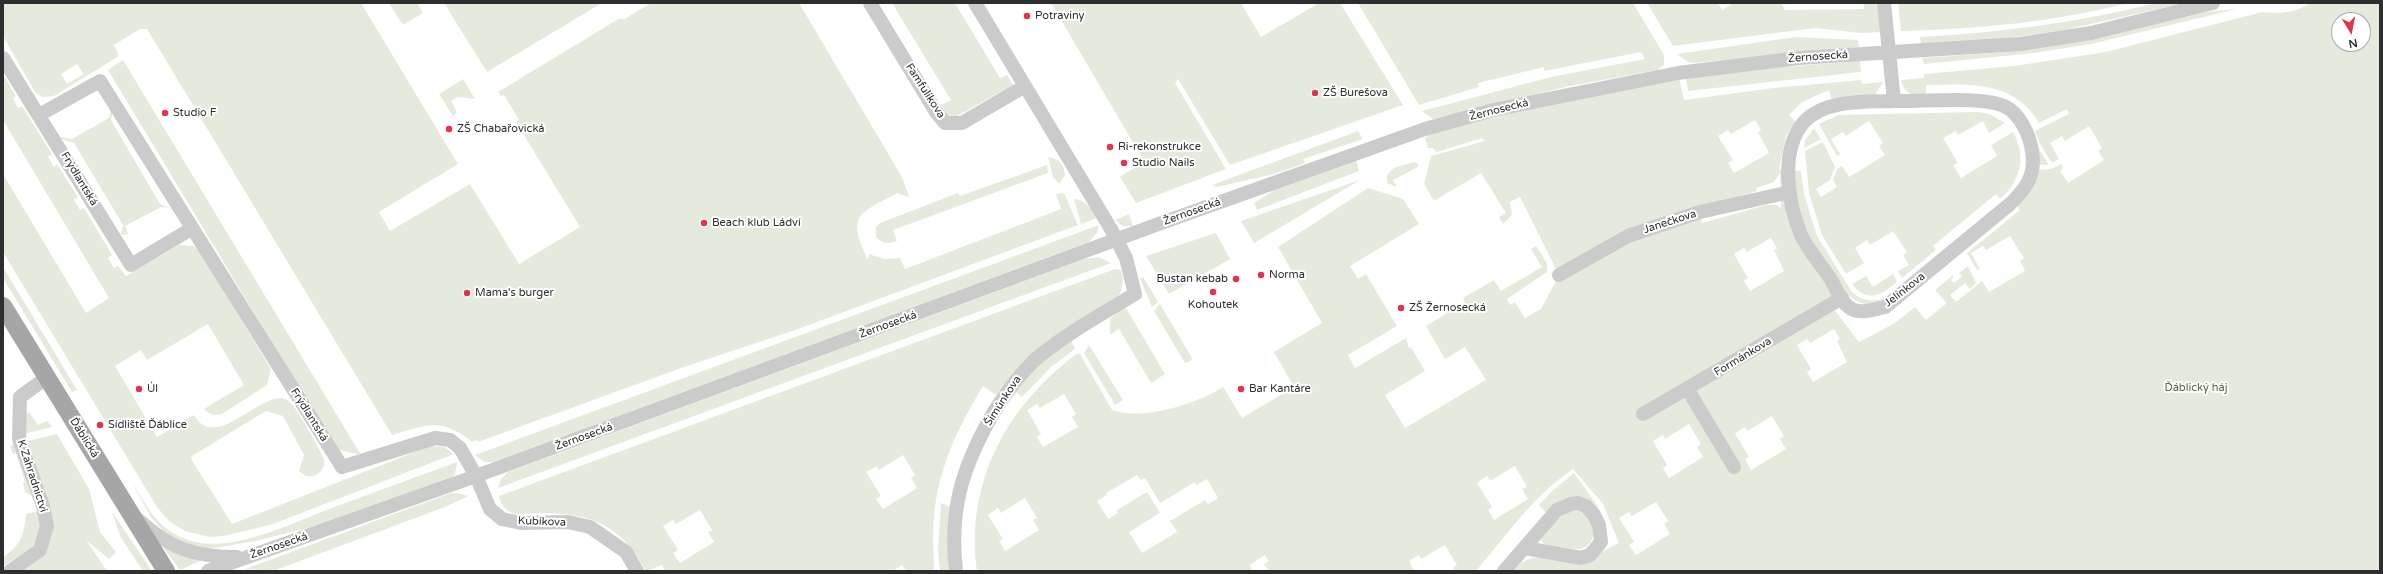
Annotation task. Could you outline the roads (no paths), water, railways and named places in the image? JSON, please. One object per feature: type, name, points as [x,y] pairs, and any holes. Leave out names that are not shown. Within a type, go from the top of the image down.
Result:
[{"type":"main road","name":"Ďáblická","points":[[3,306],[166,571]]},
{"type":"street","name":"Famfulíkova","points":[[870,3],[936,112],[945,123],[962,123],[1025,86]]},
{"type":"street","points":[[975,3],[1117,240]]},
{"type":"street","points":[[1884,3],[1894,101]]},
{"type":"street","name":"Žernosecká","points":[[208,571],[476,476],[1369,148],[1493,110],[1678,73],[1799,58],[1890,53],[2028,42],[2091,33],[2213,3]]},
{"type":"street","name":"Frýdlantská","points":[[3,58],[131,265],[191,229]]},
{"type":"street","name":"Frýdlantská","points":[[39,115],[100,81],[191,229],[225,278],[342,468],[435,438],[450,440],[460,448],[476,476]]},
{"type":"street","name":"Jelínkova","points":[[1894,101],[1966,101],[1998,104],[2008,108],[2026,129],[2031,141],[2033,157],[2032,176],[2026,186],[2010,204],[1885,307],[1864,312],[1850,309],[1802,236],[1790,192],[1789,166],[1792,144],[1805,121],[1832,106],[1894,101]]},
{"type":"street","name":"Janečkova","points":[[1559,275],[1628,236],[1700,212],[1790,192]]},
{"type":"street","name":"Šimůnkova","points":[[956,571],[953,543],[955,520],[965,469],[977,442],[1006,393],[1019,375],[1064,338],[1135,294],[1128,261],[1117,240]]},
{"type":"street","name":"Formánkova","points":[[1643,414],[1688,390],[1842,298]]},
{"type":"street","name":"K Zahradnictví","points":[[10,571],[40,550],[47,526],[43,506],[19,439],[20,397],[46,378]]},
{"type":"street","points":[[1688,390],[1734,467]]},
{"type":"street","name":"Kubíkova","points":[[476,476],[490,509],[502,519],[521,523],[568,522],[590,527],[626,552],[637,571]]},
{"type":"street","points":[[1504,571],[1557,510],[1571,504],[1578,503],[1586,506],[1600,525],[1601,542],[1590,555],[1581,558],[1525,548]]},
{"type":"street","points":[[130,512],[151,532],[188,552],[209,557],[247,557]]},
{"type":"street","points":[[235,571],[247,557]]},
{"type":"place","name":"Potraviny","points":[[1027,16]]},
{"type":"place","name":"ZŠ Burešova","points":[[1315,93]]},
{"type":"place","name":"Studio F","points":[[165,113]]},
{"type":"place","name":"ZŠ Chabařovická","points":[[449,129]]},
{"type":"place","name":"Ri-rekonstrukce","points":[[1110,147]]},
{"type":"place","name":"Studio Nails","points":[[1124,163]]},
{"type":"place","name":"Beach klub Ládví","points":[[704,223]]},
{"type":"place","name":"Norma","points":[[1261,275]]},
{"type":"place","name":"Bustan kebab","points":[[1236,279]]},
{"type":"place","name":"Kohoutek","points":[[1213,292]]},
{"type":"place","name":"Mama's burger","points":[[467,293]]},
{"type":"place","name":"ZŠ Žernosecká","points":[[1401,308]]},
{"type":"place","name":"Úl","points":[[139,389]]},
{"type":"place","name":"Bar Kantáre","points":[[1241,389]]},
{"type":"place","name":"Sídliště Ďáblice","points":[[100,425]]},
{"type":"park label","name":"Ďáblický háj","points":[[2196,388]]}]
